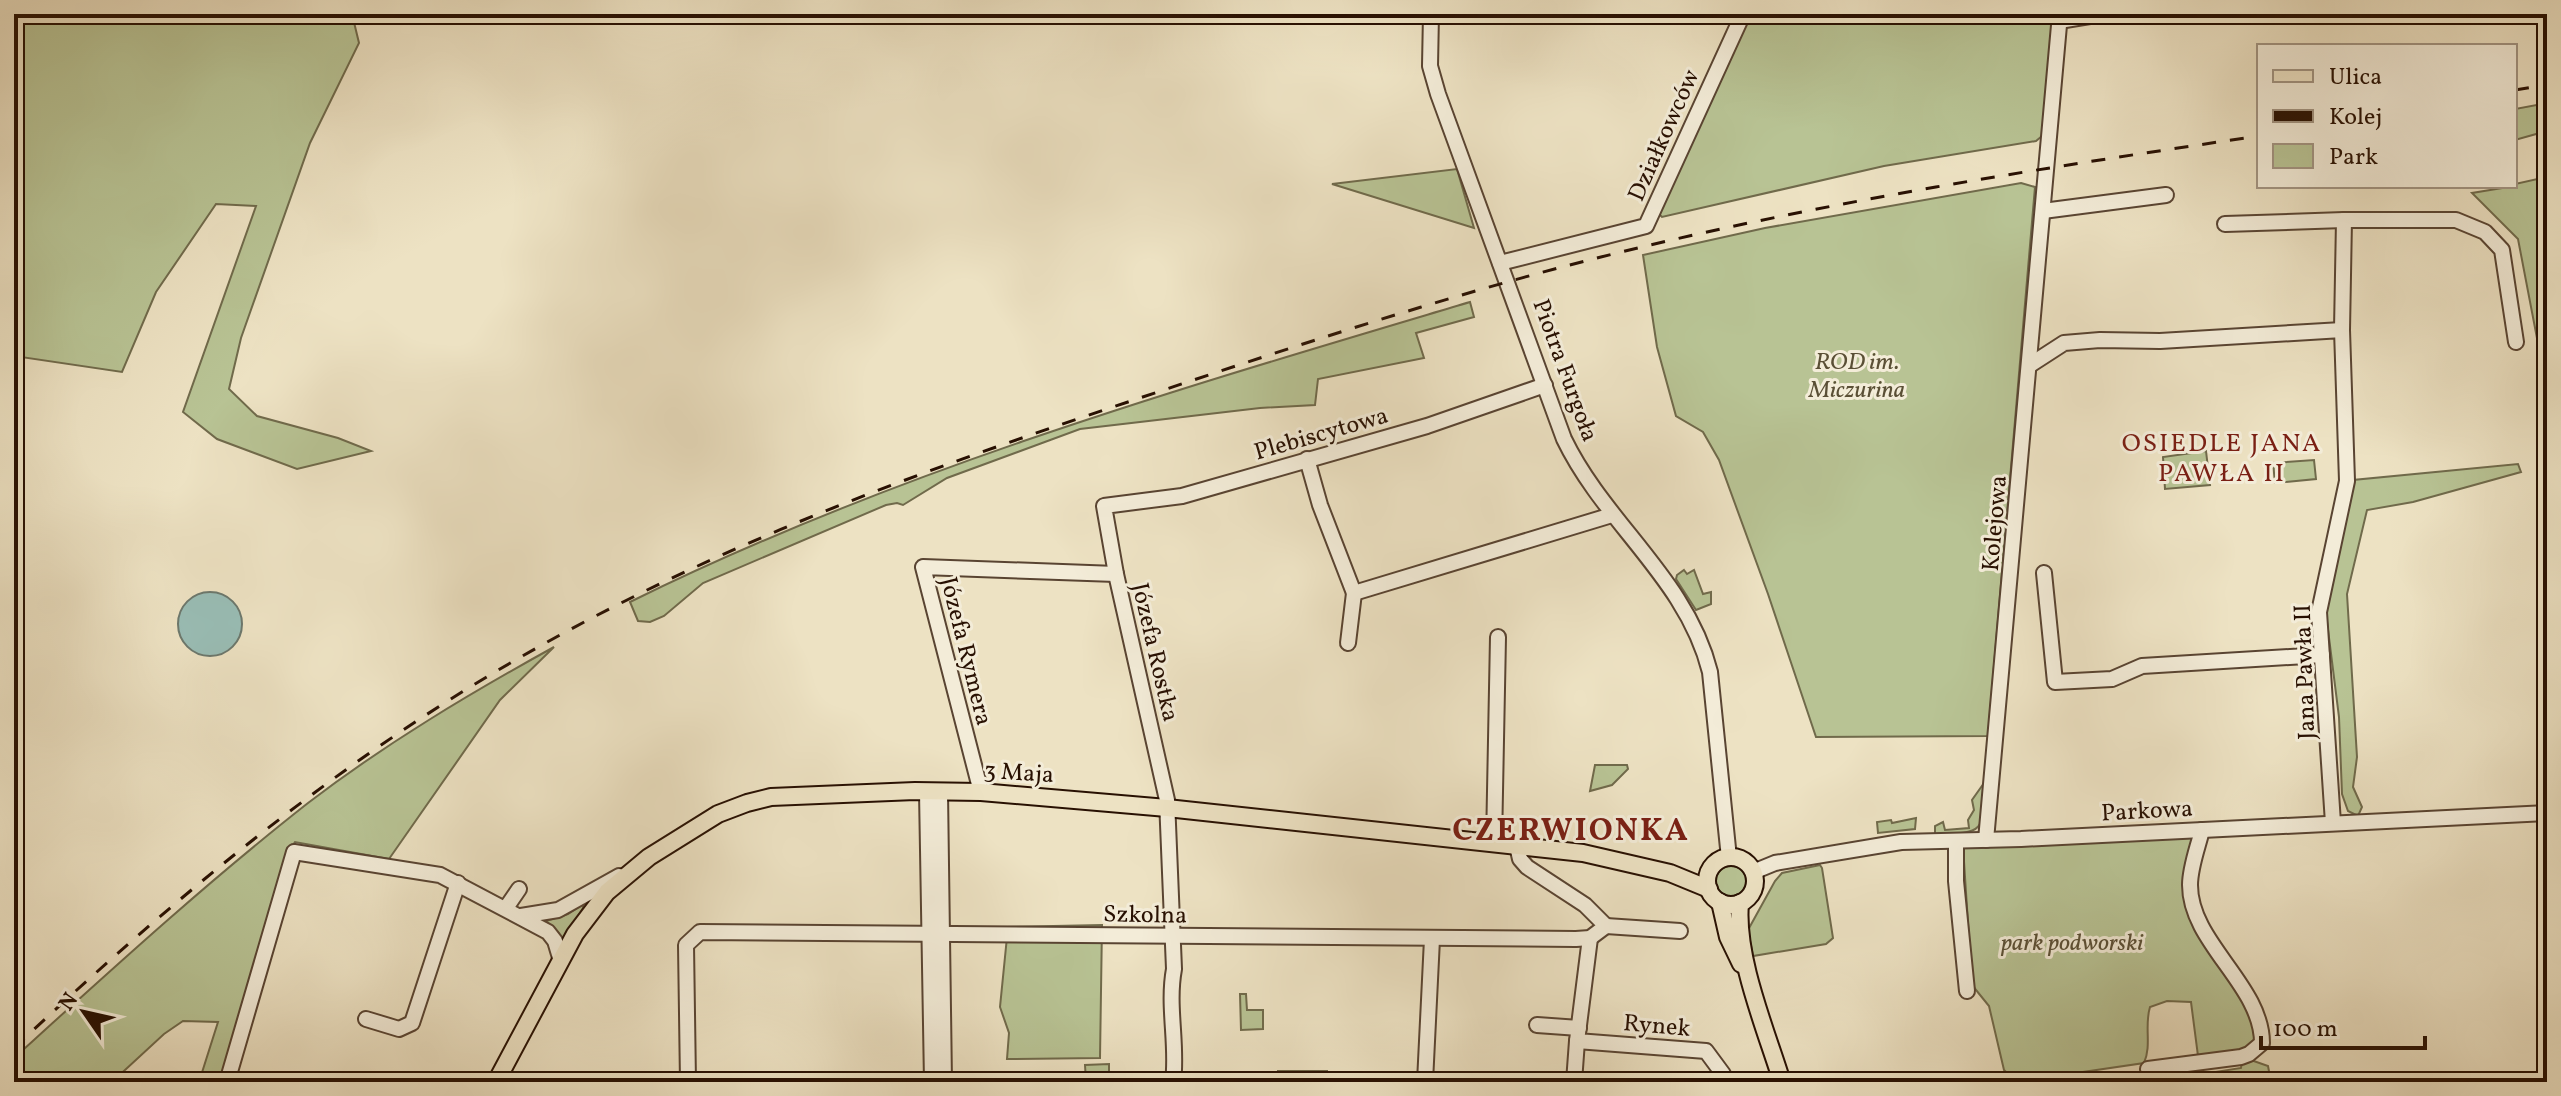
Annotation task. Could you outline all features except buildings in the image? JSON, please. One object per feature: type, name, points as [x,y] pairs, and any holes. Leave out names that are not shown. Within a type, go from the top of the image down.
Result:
[{"type":"main road","name":"3 Maja","points":[[496,1082],[589,913],[629,871],[718,814],[759,799],[785,795],[981,792],[1167,808],[1494,843],[1583,853],[1670,873],[1714,895]]},
{"type":"main road","points":[[1714,895],[1732,905],[1740,903],[1753,890],[1753,872],[1744,861],[1729,858],[1718,862],[1712,867],[1708,879],[1730,943],[1749,977]]},
{"type":"main road","name":"3 Maja","points":[[1670,873],[1712,867]]},
{"type":"main road","points":[[1740,903],[1739,921],[1749,977],[1782,1082]]},
{"type":"street","name":"Piotra Furgoła","points":[[1431,14],[1430,66],[1438,94],[1564,439],[1578,469],[1663,576],[1689,614],[1704,649],[1710,672],[1729,858]]},
{"type":"street","name":"Działkowców","points":[[1500,263],[1646,226],[1743,14]]},
{"type":"street","points":[[2060,18],[2102,14]]},
{"type":"street","name":"Kolejowa","points":[[1986,840],[2060,18]]},
{"type":"street","points":[[2043,211],[2166,195]]},
{"type":"street","name":"Jana Pawła II","points":[[2333,823],[2319,612],[2347,481],[2342,330],[2344,220]]},
{"type":"street","points":[[2225,224],[2456,220],[2485,232],[2502,250],[2516,342]]},
{"type":"street","points":[[2030,365],[2064,343],[2160,341],[2342,330]]},
{"type":"street","name":"Plebiscytowa","points":[[1104,506],[1182,496],[1427,426],[1545,385]]},
{"type":"street","points":[[1307,459],[1320,505],[1354,593],[1348,643]]},
{"type":"street","name":"Józefa Rostka","points":[[1104,506],[1167,808],[1174,969],[1173,1082]]},
{"type":"street","points":[[1354,593],[1612,515]]},
{"type":"street","name":"Józefa Rymera","points":[[981,792],[923,567],[1116,574]]},
{"type":"street","points":[[2044,573],[2055,682],[2112,679],[2142,666],[2322,655]]},
{"type":"street","points":[[1494,843],[1498,637]]},
{"type":"street","points":[[934,792],[936,936],[944,1082]]},
{"type":"street","name":"Parkowa","points":[[1753,872],[1775,863],[1872,845],[2547,813]]},
{"type":"street","points":[[2148,1069],[2241,1057],[2262,1043],[2262,1034],[2246,994],[2196,919],[2190,883],[2202,830]]},
{"type":"street","points":[[1956,841],[1956,881],[1967,991]]},
{"type":"street","points":[[1517,846],[1520,859],[1527,867],[1585,905],[1606,926]]},
{"type":"street","points":[[227,1082],[294,852],[440,875],[550,934],[561,961]]},
{"type":"street","points":[[521,916],[558,910],[629,871]]},
{"type":"street","points":[[366,1019],[399,1029],[412,1023],[458,883]]},
{"type":"street","points":[[506,908],[519,889]]},
{"type":"street","points":[[1574,1082],[1578,1034],[1585,1006],[1590,938],[1606,926],[1680,931]]},
{"type":"street","name":"Szkolna","points":[[688,1082],[686,945],[700,932],[936,936],[1590,938]]},
{"type":"street","points":[[932,1082],[936,936]]},
{"type":"street","points":[[1425,1082],[1432,939]]},
{"type":"street","name":"Rynek","points":[[1537,1025],[1578,1034],[1706,1051],[1723,1074]]},
{"type":"green space","points":[[14,14],[352,14],[359,43],[310,143],[241,338],[229,389],[257,416],[338,438],[371,451],[297,469],[217,439],[183,412],[256,206],[216,204],[156,292],[122,372],[14,356]]},
{"type":"green space","points":[[1750,14],[2053,14],[2042,136],[2036,141],[1884,166],[1662,217],[1659,214]]},
{"type":"green space","points":[[2547,103],[2547,131],[2517,139],[2517,109]]},
{"type":"green space","points":[[1457,169],[1474,228],[1332,184]]},
{"type":"green space","points":[[2547,177],[2547,353],[2540,354],[2518,239],[2472,193],[2517,188],[2517,184]]},
{"type":"green space","name":"ROD im. Miczurina","points":[[2021,183],[2035,187],[1988,736],[1816,737],[1719,460],[1703,432],[1676,416],[1657,347],[1643,255],[1765,228]]},
{"type":"green space","points":[[1470,302],[1474,317],[1416,333],[1424,358],[1318,379],[1315,405],[1260,408],[1080,429],[947,478],[903,505],[886,505],[703,583],[664,616],[650,622],[638,621],[630,602],[834,511],[938,471],[1149,399]]},
{"type":"green space","points":[[2206,451],[2210,485],[2165,489],[2163,457]]},
{"type":"green space","points":[[2314,460],[2316,479],[2275,483],[2273,463]]},
{"type":"green space","points":[[2518,464],[2521,472],[2413,502],[2367,510],[2347,594],[2357,757],[2353,787],[2362,807],[2358,816],[2348,811],[2342,794],[2339,717],[2326,614],[2353,480]]},
{"type":"green space","points":[[1684,570],[1687,574],[1694,570],[1703,594],[1711,592],[1711,604],[1696,610],[1676,579]]},
{"type":"green space","points":[[554,647],[500,700],[389,859],[295,842],[286,855],[222,1082],[199,1082],[218,1022],[183,1021],[164,1034],[112,1082],[14,1082],[14,1058],[270,833],[397,740]]},
{"type":"green space","points":[[1595,765],[1627,765],[1628,769],[1612,785],[1590,791]]},
{"type":"green space","points":[[1984,783],[1984,811],[1978,826],[1963,833],[1935,834],[1935,826],[1943,822],[1945,830],[1969,828],[1968,820],[1974,810],[1972,800]]},
{"type":"green space","points":[[1916,818],[1915,829],[1878,833],[1877,822],[1891,820],[1892,823]]},
{"type":"green space","name":"park podworski","points":[[2192,835],[2197,844],[2197,909],[2254,994],[2258,1046],[2238,1056],[2198,1056],[2191,1002],[2167,1001],[2150,1007],[2144,1063],[2035,1079],[2013,1079],[2004,1070],[1989,1006],[1972,985],[1963,846]]},
{"type":"green space","points":[[1820,865],[1833,938],[1826,944],[1753,956],[1748,930],[1775,881],[1782,873]]},
{"type":"green space","points":[[1731,866],[1737,867],[1745,875],[1745,887],[1737,895],[1731,896],[1725,895],[1717,887],[1716,881],[1717,875],[1725,867]]},
{"type":"green space","points":[[583,904],[563,942],[558,932],[546,921],[568,914]]},
{"type":"green space","points":[[1102,925],[1100,1058],[1007,1059],[1009,1033],[1000,1007],[1008,927]]},
{"type":"green space","points":[[1240,994],[1246,994],[1247,1010],[1263,1010],[1263,1029],[1241,1030]]},
{"type":"green space","points":[[2248,1059],[2268,1066],[2271,1082],[2153,1082],[2241,1068],[2242,1061]]},
{"type":"green space","points":[[1109,1064],[1109,1074],[1119,1074],[1119,1082],[1086,1082],[1085,1065]]},
{"type":"green space","points":[[1278,1071],[1327,1071],[1327,1082],[1278,1082]]},
{"type":"green space","points":[[2141,1076],[2153,1082],[2029,1082]]},
{"type":"water","points":[[204,592],[216,592],[233,601],[240,612],[240,636],[233,647],[216,656],[204,656],[192,651],[183,642],[178,630],[178,618],[183,606],[192,597]]},
{"type":"railway","points":[[2517,90],[2547,85]]},
{"type":"railway","points":[[14,1048],[180,899],[296,807],[417,721],[480,681],[630,598],[784,528],[942,466],[1104,410],[1345,330],[1528,276],[1672,240],[1839,205],[2257,136]]},
{"type":"district","name":"OSIEDLE JANA PAWŁA II","points":[[2222,457]]},
{"type":"district","name":"CZERWIONKA","points":[[1571,829]]}]
